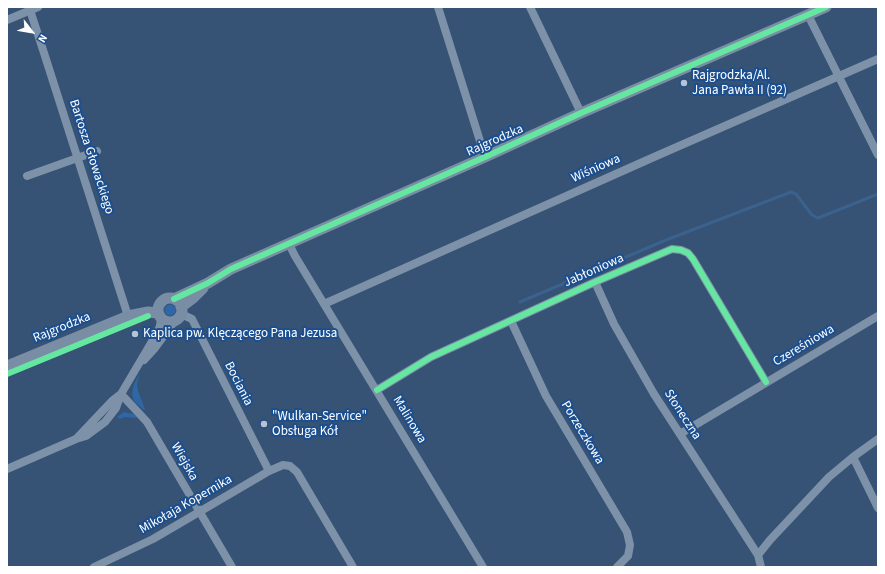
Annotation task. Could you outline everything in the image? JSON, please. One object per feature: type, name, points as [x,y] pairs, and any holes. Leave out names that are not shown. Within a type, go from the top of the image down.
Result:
[{"type":"street","points":[[438,7],[485,158]]},
{"type":"street","points":[[530,7],[581,114]]},
{"type":"street","name":"Rajgrodzka","points":[[7,366],[128,316],[139,308],[147,305],[160,312],[166,299],[177,310],[193,298],[208,283],[231,269],[826,7]]},
{"type":"street","points":[[7,20],[32,8]]},
{"type":"street","name":"Bartosza Głowackiego","points":[[32,8],[128,316]]},
{"type":"street","points":[[808,15],[878,153]]},
{"type":"street","name":"Wiśniowa","points":[[324,304],[878,59]]},
{"type":"street","points":[[27,176],[97,151]]},
{"type":"street","name":"Malinowa","points":[[289,244],[483,567]]},
{"type":"street","name":"Jabłoniowa","points":[[377,390],[431,357],[595,282],[672,249],[681,250],[688,253],[693,259],[766,382]]},
{"type":"street","name":"Słoneczna","points":[[595,282],[614,324],[654,394],[758,555],[761,567]]},
{"type":"street","points":[[160,312],[167,322],[177,310]]},
{"type":"street","points":[[136,368],[155,348],[177,310]]},
{"type":"street","name":"Bociania","points":[[177,310],[192,319],[269,471]]},
{"type":"street","points":[[7,469],[76,439],[112,401],[121,394],[160,326],[160,312]]},
{"type":"street","name":"Czereśniowa","points":[[680,434],[878,316]]},
{"type":"street","name":"Porzeczkowa","points":[[510,321],[546,396],[627,532],[630,545],[628,556],[617,567]]},
{"type":"street","name":"Wiejska","points":[[121,394],[147,422],[232,567]]},
{"type":"street","points":[[758,555],[770,540],[829,477],[878,439]]},
{"type":"street","points":[[853,457],[878,508]]},
{"type":"street","name":"Mikołaja Kopernika","points":[[94,567],[153,539],[269,471],[283,465],[290,466],[297,472],[353,567]]},
{"type":"shaded area","points":[[170,304],[174,306],[176,310],[174,314],[170,316],[166,314],[164,310],[166,306]]},
{"type":"shaded area","points":[[140,373],[137,384],[145,409],[144,410],[134,401],[132,394],[134,384]]},
{"type":"shaded area","points":[[124,412],[133,414],[137,417],[125,417],[120,419],[117,417]]},
{"type":"waterway","points":[[520,302],[666,240],[791,192],[796,194],[812,215],[818,218],[878,194]]},
{"type":"cycle path","points":[[174,299],[208,283],[231,269],[581,113],[826,7]]},
{"type":"cycle path","points":[[377,390],[431,357],[595,282],[672,249],[681,250],[688,253],[693,259],[766,382]]},
{"type":"cycle path","points":[[7,374],[148,316]]},
{"type":"place","name":"Rajgrodzka/Al. Jana Pawła II (92)","points":[[684,83]]},
{"type":"place","name":"Kaplica pw. Klęczącego Pana Jezusa","points":[[135,334]]},
{"type":"place","name":"\"Wulkan-Service\" Obsługa Kół","points":[[264,424]]}]
